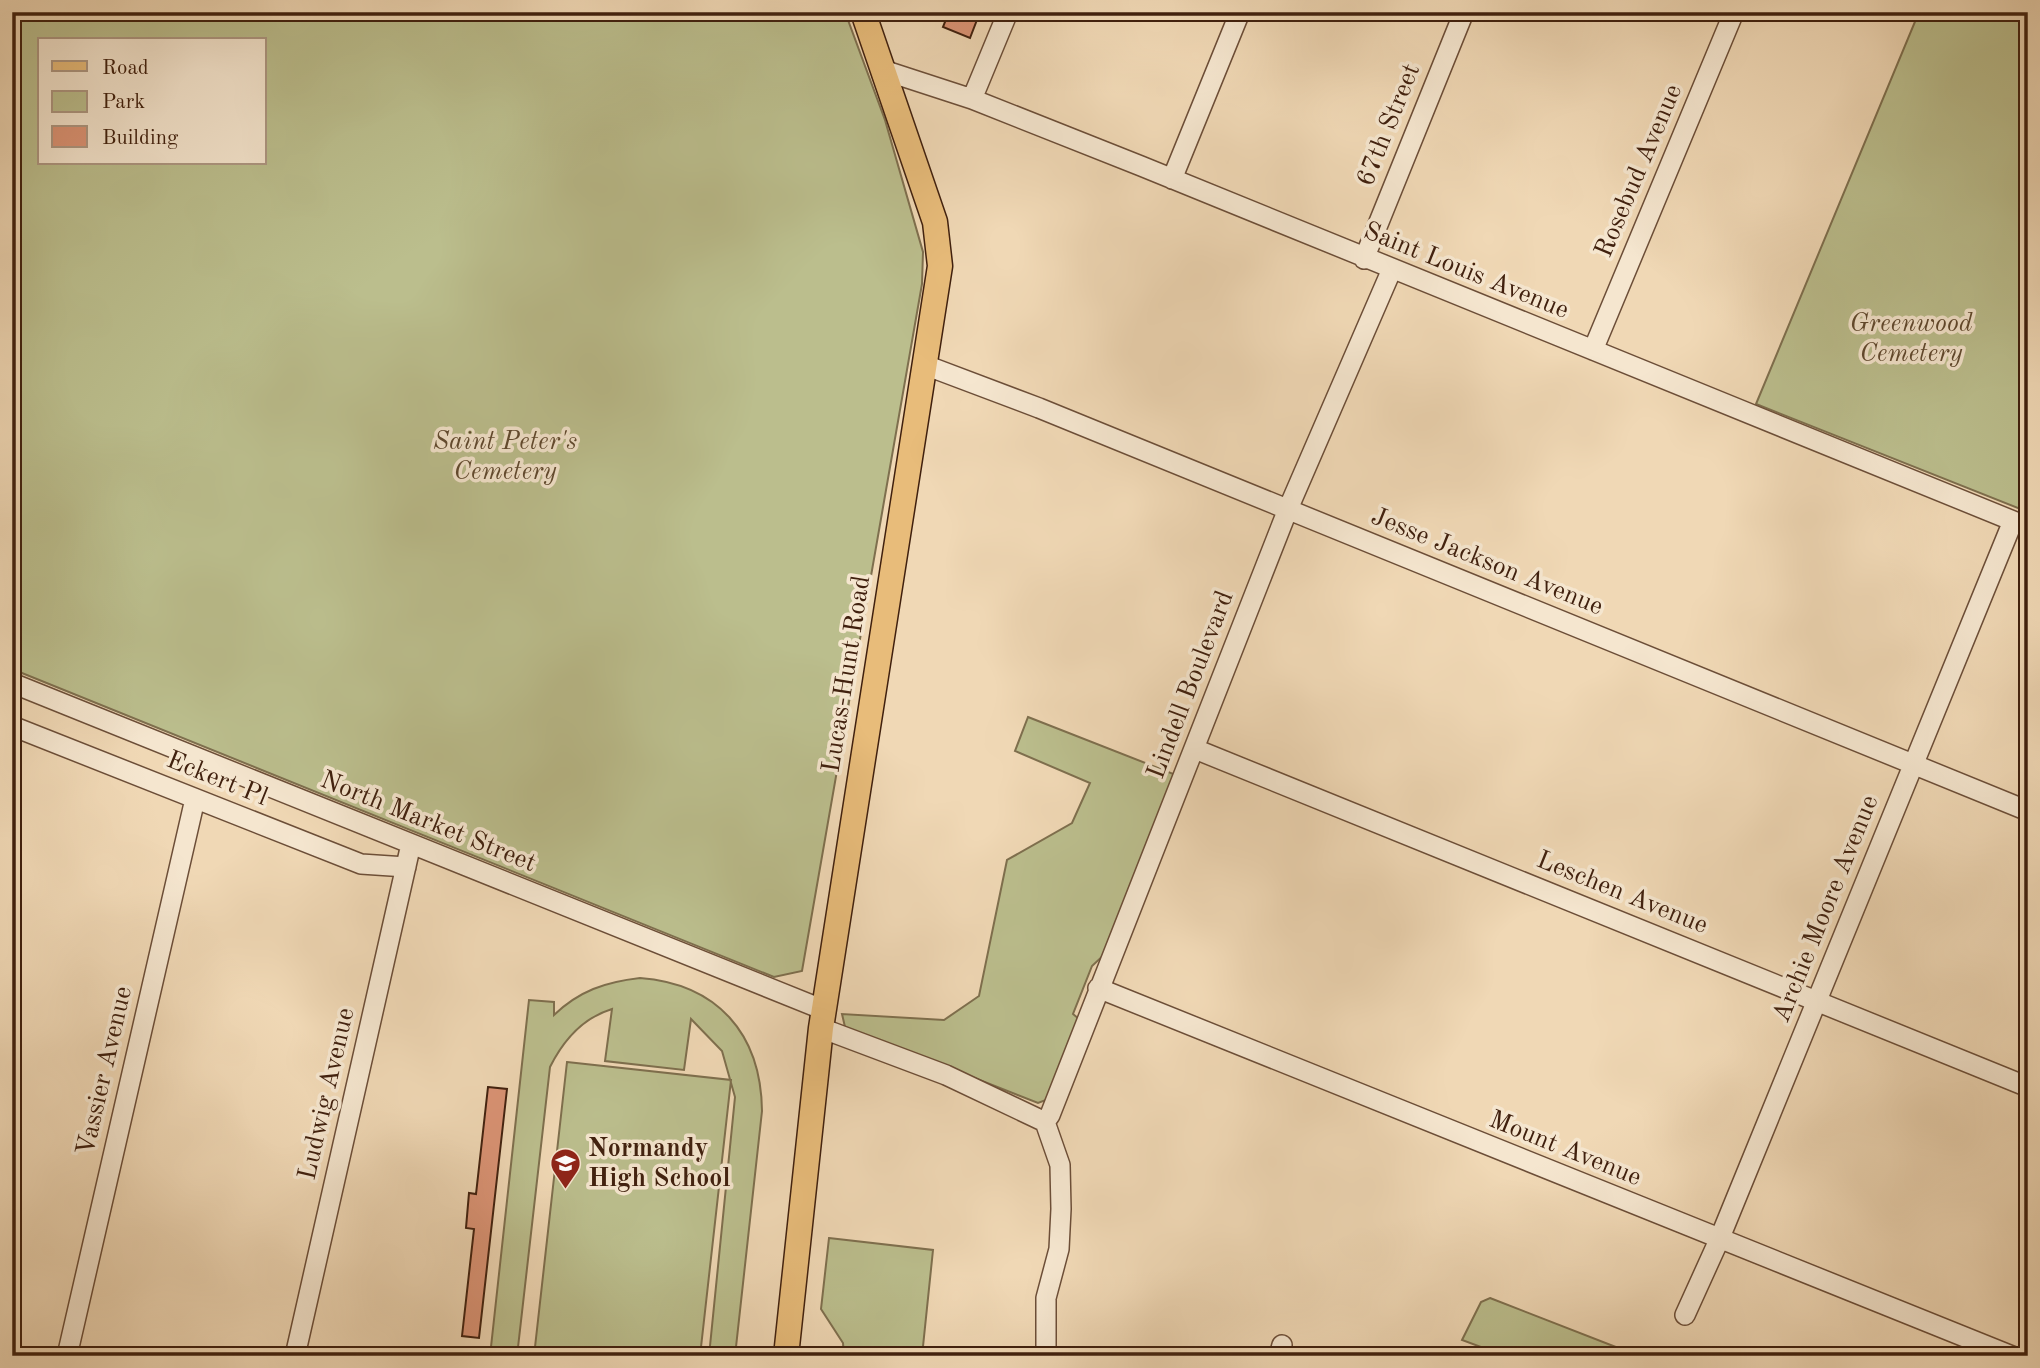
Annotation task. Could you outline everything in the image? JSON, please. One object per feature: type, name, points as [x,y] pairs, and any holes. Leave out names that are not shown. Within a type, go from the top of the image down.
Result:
[{"type":"main road","name":"Lucas-Hunt Road","points":[[786,1356],[822,1019],[938,289],[939,240],[863,12]]},
{"type":"street","points":[[972,99],[1008,12]]},
{"type":"street","points":[[1172,179],[1240,12]]},
{"type":"street","name":"67th Street","points":[[1364,259],[1464,12]]},
{"type":"street","name":"Rosebud Avenue","points":[[1593,350],[1734,12]]},
{"type":"street","name":"Saint Louis Avenue","points":[[883,71],[972,99],[2020,524]]},
{"type":"street","name":"Lindell Boulevard","points":[[1045,1122],[1051,1115],[1098,988],[1288,509],[1392,269]]},
{"type":"street","name":"Jesse Jackson Avenue","points":[[925,365],[1288,509],[2028,811]]},
{"type":"street","name":"Archie Moore Avenue","points":[[1685,1315],[1719,1240],[1913,764],[2020,524]]},
{"type":"street","name":"North Market Street","points":[[12,683],[411,844],[822,1019],[1045,1122]]},
{"type":"street","name":"Eckert Pl","points":[[12,726],[360,864],[406,867]]},
{"type":"street","name":"Leschen Avenue","points":[[1195,748],[2028,1087]]},
{"type":"street","name":"Vassier Avenue","points":[[67,1356],[195,799]]},
{"type":"street","name":"Ludwig Avenue","points":[[295,1356],[411,844]]},
{"type":"street","name":"Mount Avenue","points":[[1098,988],[2012,1356]]},
{"type":"street","points":[[1045,1122],[1060,1165],[1061,1209],[1059,1248],[1046,1298],[1046,1356]]},
{"type":"green space","name":"Saint Peter's Cemetery","points":[[12,12],[845,12],[885,120],[923,252],[922,284],[802,971],[774,977],[12,669]]},
{"type":"green space","name":"Greenwood Cemetery","points":[[1919,12],[2028,12],[2028,512],[1756,404]]},
{"type":"green space","points":[[1028,717],[1176,775],[1107,952],[1092,966],[1073,1014],[1079,1019],[1046,1100],[1038,1103],[845,1027],[842,1014],[944,1020],[979,996],[1007,860],[1072,823],[1090,783],[1015,751]]},
{"type":"green space","points":[[640,978],[667,982],[691,990],[712,1002],[730,1018],[743,1036],[760,1083],[762,1111],[735,1356],[709,1356],[735,1097],[722,1051],[691,1019],[684,1070],[605,1061],[612,1009],[583,1024],[561,1048],[550,1067],[517,1356],[490,1356],[529,1000],[554,1002],[554,1015],[593,989]]},
{"type":"green space","points":[[567,1062],[731,1080],[700,1356],[534,1356]]},
{"type":"green space","points":[[829,1238],[933,1250],[922,1356],[844,1356],[843,1343],[821,1309]]},
{"type":"green space","points":[[1490,1298],[1639,1356],[1505,1356],[1462,1340],[1481,1302]]},
{"type":"building","points":[[949,12],[980,12],[970,38],[943,27]]},
{"type":"building","points":[[488,1087],[507,1089],[479,1338],[462,1336],[474,1229],[466,1228],[469,1193],[476,1194]]},
{"type":"place","name":"Normandy High School","points":[[565,1191]]}]
